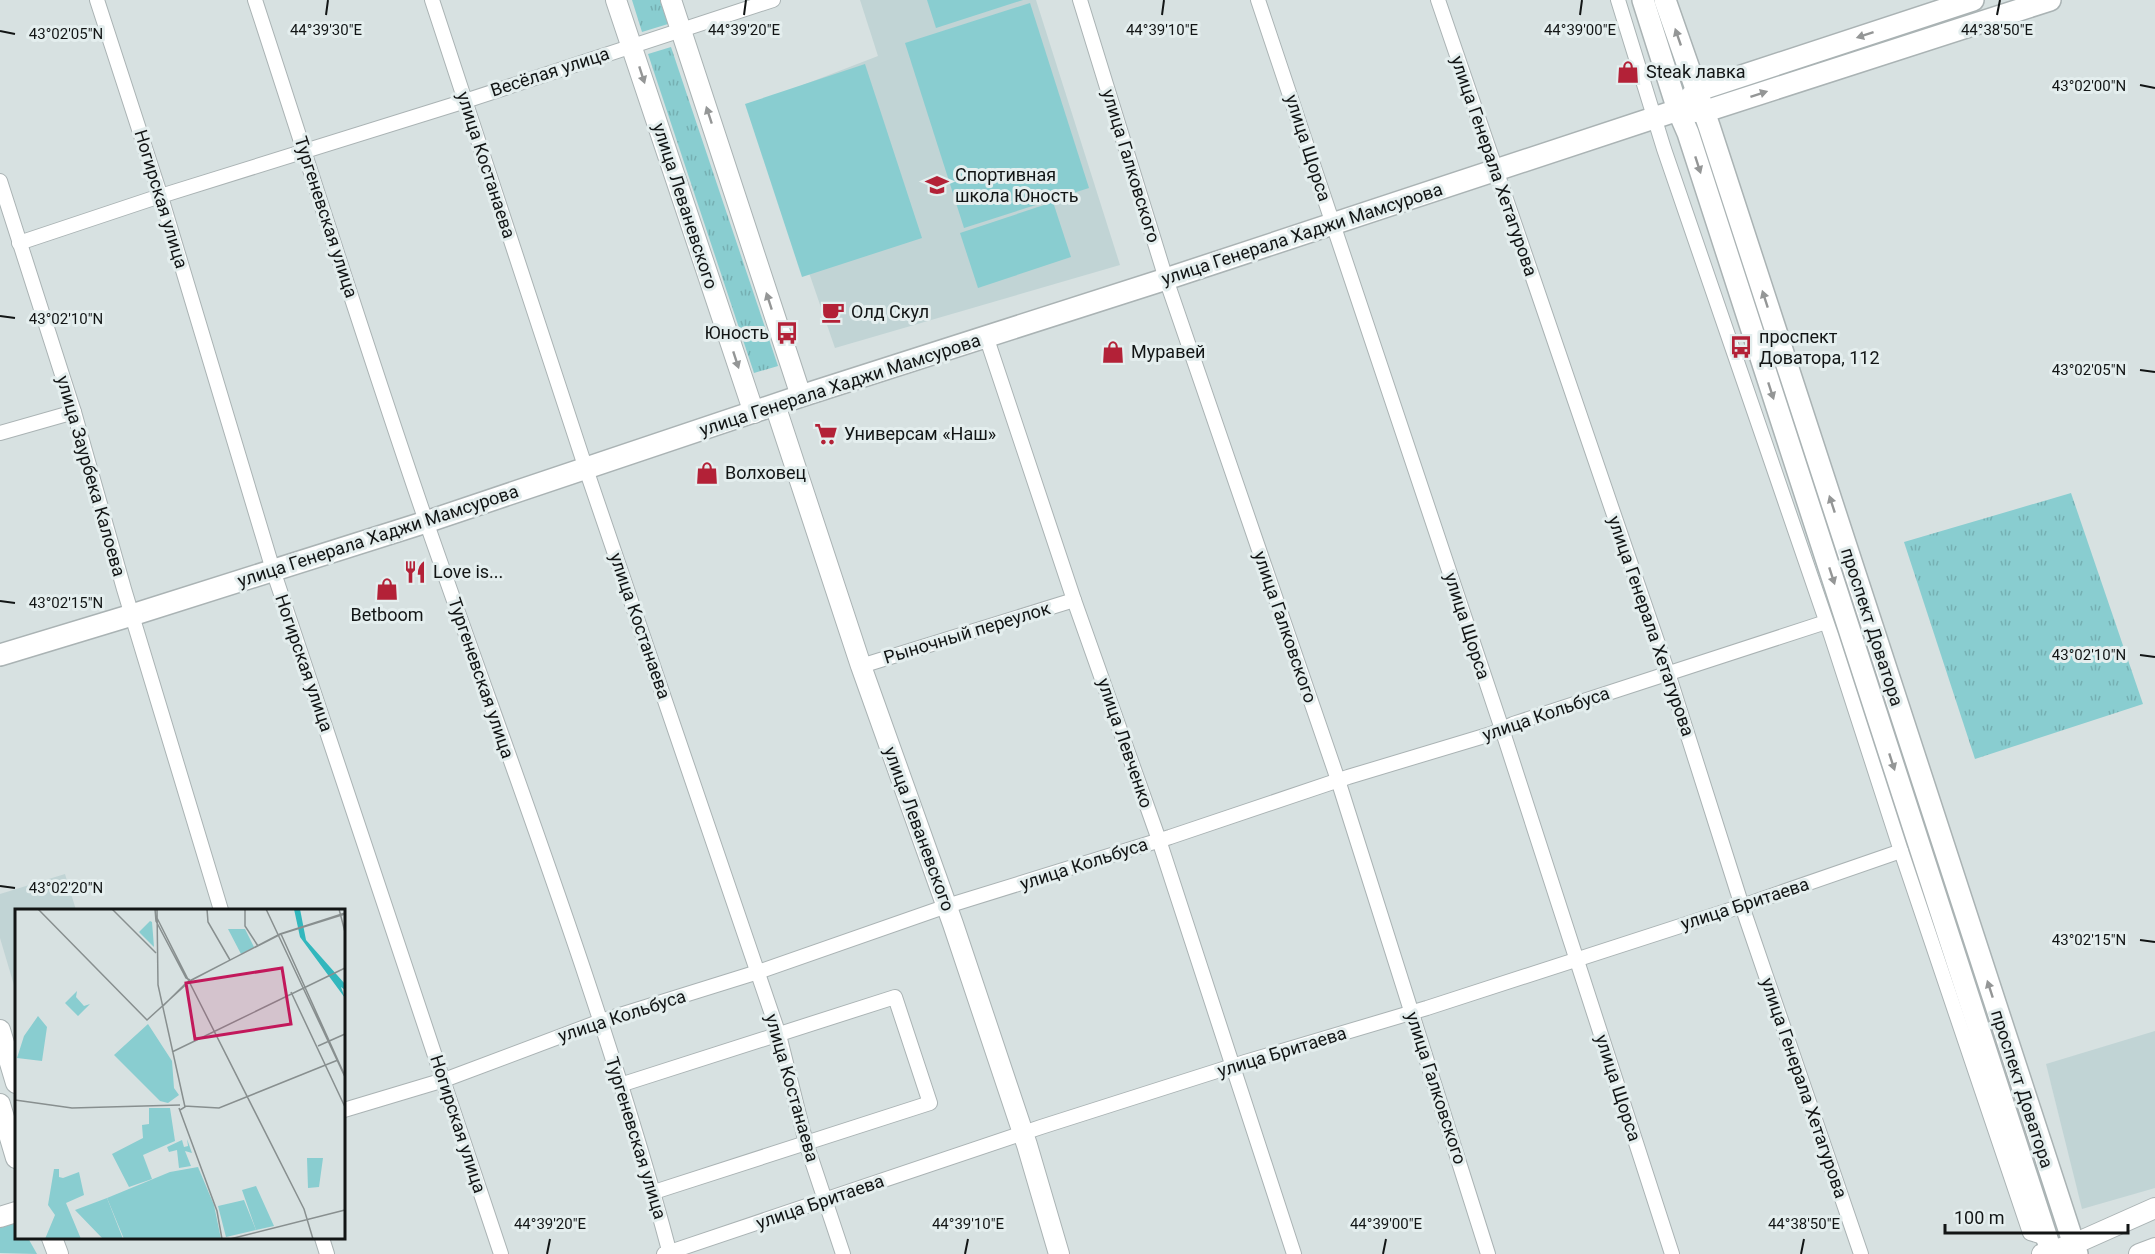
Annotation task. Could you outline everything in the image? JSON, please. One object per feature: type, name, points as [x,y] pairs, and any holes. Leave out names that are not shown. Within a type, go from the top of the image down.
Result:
[{"type":"main road","name":"проспект Доватора","points":[[1643,0],[2048,1249]]},
{"type":"main road","name":"проспект Доватора","points":[[1665,0],[2075,1249]]},
{"type":"main road","name":"улица Генерала Хаджи Мамсурова","points":[[1678,110],[1696,91],[1973,0]]},
{"type":"main road","name":"улица Генерала Хаджи Мамсурова","points":[[0,655],[426,522],[801,396],[1166,279],[1678,110],[1703,112],[2050,0]]},
{"type":"main road","points":[[1921,17],[1928,38]]},
{"type":"street","name":"Ногирская улица","points":[[98,0],[161,196],[273,570],[501,1254]]},
{"type":"street","name":"Тургеневская улица","points":[[255,0],[426,522],[601,1021],[654,1192],[668,1253]]},
{"type":"street","name":"улица Костанаева","points":[[432,0],[586,469],[779,1035],[806,1143],[843,1254]]},
{"type":"street","name":"улица Леваневского","points":[[616,0],[754,413]]},
{"type":"street","points":[[670,0],[801,396]]},
{"type":"street","name":"Весёлая улица","points":[[19,243],[773,0]]},
{"type":"street","name":"улица Галковского","points":[[1080,0],[1166,279],[1338,780],[1488,1254]]},
{"type":"street","name":"улица Щорса","points":[[1258,0],[1502,729],[1672,1254]]},
{"type":"street","name":"улица Генерала Хетагурова","points":[[1438,0],[1668,673],[1742,906],[1861,1254]]},
{"type":"street","points":[[1618,0],[1655,118],[2030,1233],[2048,1249],[2075,1249],[2155,1208]]},
{"type":"street","name":"улица Заурбека Калоева","points":[[0,181],[74,412],[132,615],[221,909]]},
{"type":"street","name":"улица Левченко","points":[[986,336],[1074,600],[1159,840],[1294,1254]]},
{"type":"street","name":"улица Леваневского","points":[[775,405],[861,666],[947,906],[1023,1133],[1059,1254]]},
{"type":"street","points":[[0,433],[74,412]]},
{"type":"street","name":"Рыночный переулок","points":[[861,666],[1074,600]]},
{"type":"street","name":"улица Кольбуса","points":[[345,1110],[444,1080],[601,1021],[758,972],[947,906],[1159,840],[1826,622]]},
{"type":"street","name":"улица Бритаева","points":[[668,1253],[1023,1133],[1412,1013],[1742,906],[1901,851]]},
{"type":"street","points":[[620,1085],[895,997],[930,1103],[654,1192]]},
{"type":"street","points":[[0,1030],[15,1080]]},
{"type":"street","points":[[0,1104],[15,1155]]},
{"type":"street","points":[[0,1217],[15,1212]]},
{"type":"street","points":[[52,1239],[57,1254]]},
{"type":"street","points":[[322,1239],[327,1254]]},
{"type":"street","points":[[2139,1254],[2155,1248]]},
{"type":"shaded area","name":"Спортивная школа Юность","points":[[860,0],[1036,0],[1120,265],[835,348],[751,105],[878,56]]},
{"type":"shaded area","points":[[65,874],[76,909],[15,909],[15,989],[0,938],[0,894]]},
{"type":"shaded area","points":[[2155,1031],[2155,1188],[2082,1209],[2046,1064]]},
{"type":"green space","points":[[632,0],[660,0],[668,24],[642,32]]},
{"type":"green space","points":[[927,0],[1023,0],[936,28]]},
{"type":"green space","points":[[1030,3],[1089,188],[964,228],[905,43]]},
{"type":"green space","points":[[671,47],[778,366],[754,373],[648,54]]},
{"type":"green space","points":[[865,64],[922,238],[802,277],[745,104]]},
{"type":"green space","points":[[1053,202],[1071,257],[978,288],[960,233]]},
{"type":"green space","points":[[2071,493],[2143,704],[1975,759],[1904,542]]},
{"type":"green space","points":[[15,1223],[15,1239],[29,1239],[37,1254],[0,1253],[0,1228]]},
{"type":"place","name":"Steak лавка","points":[[1628,72]]},
{"type":"place","name":"Спортивная школа Юность","points":[[937,185]]},
{"type":"place","name":"Олд Скул","points":[[833,312]]},
{"type":"place","name":"Юность","points":[[787,333]]},
{"type":"place","name":"проспект Доватора, 112","points":[[1741,347]]},
{"type":"place","name":"Муравей","points":[[1113,352]]},
{"type":"place","name":"Универсам «Наш»","points":[[826,434]]},
{"type":"place","name":"Волховец","points":[[707,473]]},
{"type":"place","name":"Love is...","points":[[415,572]]},
{"type":"place","name":"Betboom","points":[[387,589]]}]
